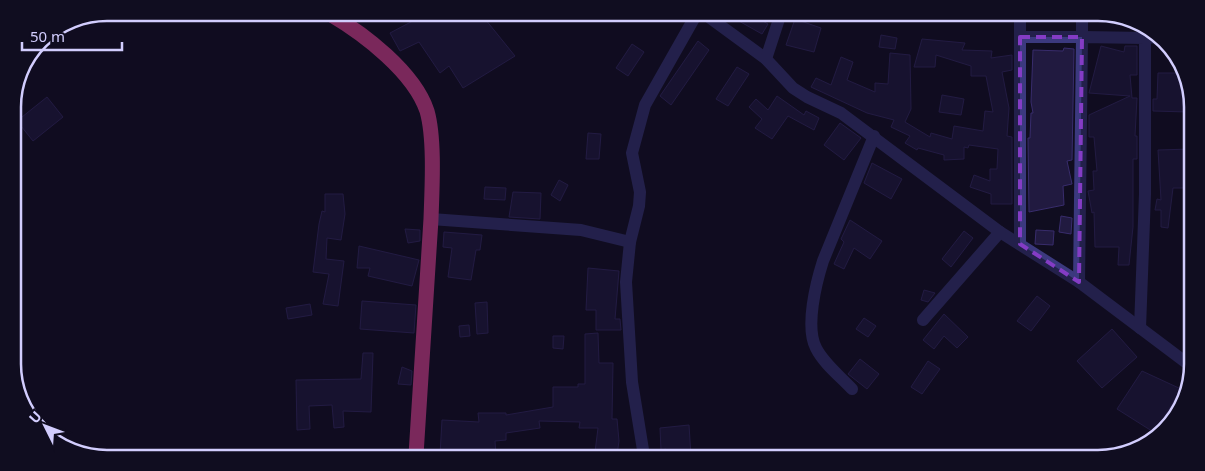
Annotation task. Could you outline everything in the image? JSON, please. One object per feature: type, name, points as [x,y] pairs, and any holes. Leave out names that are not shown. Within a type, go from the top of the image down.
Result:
[{"type":"highway","points":[[339,21],[384,54],[404,74],[418,92],[427,112],[430,133],[431,219],[416,450]]},
{"type":"street","points":[[643,450],[632,382],[626,282],[630,242],[639,206],[640,192],[632,153],[645,105],[693,21]]},
{"type":"street","points":[[713,21],[766,59],[793,88],[807,97],[841,112],[1000,232],[1078,282],[1184,361]]},
{"type":"street","points":[[766,59],[778,21]]},
{"type":"street","points":[[1020,21],[1020,244]]},
{"type":"street","points":[[1078,282],[1082,21]]},
{"type":"street","points":[[1020,37],[1145,35]]},
{"type":"street","points":[[1140,328],[1149,38]]},
{"type":"street","points":[[852,389],[819,353],[812,339],[811,327],[817,281],[823,261],[874,136]]},
{"type":"street","points":[[431,219],[582,230],[630,242]]},
{"type":"street","points":[[923,320],[1000,232]]},
{"type":"highlighted area","points":[[1020,37],[1082,37],[1079,282],[1020,244]]},
{"type":"building","points":[[413,21],[487,21],[515,56],[463,88],[449,66],[440,73],[419,42],[400,51],[390,33]]},
{"type":"building","points":[[739,21],[763,21],[768,24],[762,34]]},
{"type":"building","points":[[794,21],[801,21],[821,28],[814,52],[786,45]]},
{"type":"building","points":[[881,35],[897,38],[895,49],[879,47]]},
{"type":"building","points":[[922,39],[965,43],[962,50],[992,51],[991,58],[1012,55],[1012,70],[1002,72],[1009,108],[1007,136],[1012,137],[1012,204],[991,204],[991,194],[970,187],[974,175],[990,181],[990,169],[997,169],[998,149],[969,145],[968,148],[964,147],[964,159],[944,160],[944,155],[918,148],[917,150],[905,143],[910,136],[891,127],[894,120],[867,113],[811,87],[816,78],[831,85],[841,57],[853,62],[847,80],[875,92],[875,83],[888,84],[890,53],[910,55],[911,109],[905,122],[930,137],[931,133],[952,139],[954,126],[983,131],[985,111],[993,112],[986,76],[971,76],[971,66],[936,55],[935,67],[914,67]]},
{"type":"building","points":[[698,41],[709,50],[671,105],[660,96]]},
{"type":"building","points":[[632,44],[644,52],[628,76],[616,68]]},
{"type":"building","points":[[1101,46],[1124,52],[1125,46],[1137,46],[1137,75],[1130,75],[1132,98],[1137,98],[1135,136],[1137,136],[1137,159],[1133,159],[1133,227],[1129,265],[1118,265],[1119,247],[1095,247],[1094,212],[1092,213],[1088,191],[1094,190],[1093,171],[1097,171],[1094,137],[1089,137],[1089,115],[1130,96],[1089,93]]},
{"type":"building","points":[[1064,48],[1074,49],[1072,160],[1067,161],[1072,184],[1063,186],[1064,205],[1029,212],[1028,138],[1030,138],[1031,113],[1033,113],[1031,102],[1033,50],[1063,51]]},
{"type":"building","points":[[737,67],[749,74],[728,106],[716,99]]},
{"type":"building","points":[[1158,73],[1177,73],[1183,96],[1184,112],[1153,111],[1153,99],[1157,99]]},
{"type":"building","points":[[942,95],[964,99],[961,115],[939,112]]},
{"type":"building","points":[[777,96],[804,115],[806,111],[819,118],[814,130],[788,116],[772,139],[755,128],[762,119],[749,107],[756,99],[768,110]]},
{"type":"building","points":[[47,97],[63,117],[33,141],[21,126],[21,118]]},
{"type":"building","points":[[840,123],[861,138],[844,160],[824,145]]},
{"type":"building","points":[[588,133],[601,134],[599,159],[586,159]]},
{"type":"building","points":[[1184,149],[1184,188],[1173,188],[1168,228],[1161,227],[1161,210],[1155,210],[1157,199],[1161,200],[1158,150]]},
{"type":"building","points":[[872,163],[902,179],[891,199],[864,183]]},
{"type":"building","points":[[559,180],[568,185],[560,201],[551,195]]},
{"type":"building","points":[[485,187],[506,188],[505,200],[484,199]]},
{"type":"building","points":[[513,192],[541,193],[540,219],[509,217]]},
{"type":"building","points":[[325,194],[343,194],[345,214],[341,240],[327,238],[326,259],[344,261],[338,306],[323,304],[329,274],[313,272],[319,224],[322,211],[325,212]]},
{"type":"building","points":[[1061,216],[1072,218],[1071,234],[1059,232]]},
{"type":"building","points":[[850,220],[882,241],[870,259],[854,248],[844,269],[834,264],[844,242],[841,239]]},
{"type":"building","points":[[405,229],[420,230],[420,241],[408,243]]},
{"type":"building","points":[[1036,230],[1054,231],[1053,245],[1035,244]]},
{"type":"building","points":[[964,231],[973,238],[951,267],[942,259]]},
{"type":"building","points":[[444,232],[482,235],[480,250],[476,250],[471,280],[448,277],[452,248],[443,247]]},
{"type":"building","points":[[359,246],[419,260],[412,286],[368,276],[370,268],[357,268]]},
{"type":"building","points":[[588,268],[619,271],[615,319],[620,319],[621,330],[596,330],[596,310],[586,310]]},
{"type":"building","points":[[924,290],[935,293],[928,302],[921,300]]},
{"type":"building","points":[[1037,296],[1050,306],[1031,331],[1017,321]]},
{"type":"building","points":[[362,301],[416,305],[414,333],[360,329]]},
{"type":"building","points":[[487,302],[488,333],[477,334],[475,303]]},
{"type":"building","points":[[310,304],[312,315],[288,319],[286,308]]},
{"type":"building","points":[[944,314],[968,337],[957,348],[944,336],[934,349],[923,340]]},
{"type":"building","points":[[864,318],[876,326],[868,337],[856,329]]},
{"type":"building","points":[[469,325],[470,336],[460,337],[459,326]]},
{"type":"building","points":[[1112,329],[1137,357],[1102,388],[1077,361]]},
{"type":"building","points":[[598,333],[599,363],[613,363],[612,419],[617,419],[618,450],[595,450],[598,428],[579,428],[580,422],[539,421],[540,428],[506,433],[506,440],[495,441],[496,450],[440,450],[442,420],[479,422],[478,413],[506,413],[506,415],[553,407],[553,387],[578,387],[578,384],[585,384],[585,334]]},
{"type":"building","points":[[553,336],[564,336],[563,349],[553,348]]},
{"type":"building","points":[[363,353],[373,353],[371,412],[343,411],[344,427],[334,428],[332,405],[309,406],[310,429],[297,430],[296,380],[361,379]]},
{"type":"building","points":[[860,359],[879,374],[867,389],[848,374]]},
{"type":"building","points":[[928,361],[940,369],[922,394],[911,387]]},
{"type":"building","points":[[402,367],[412,371],[411,385],[398,384]]},
{"type":"building","points":[[1142,371],[1180,388],[1162,421],[1151,431],[1117,409]]},
{"type":"building","points":[[689,425],[691,450],[661,450],[660,428]]}]
